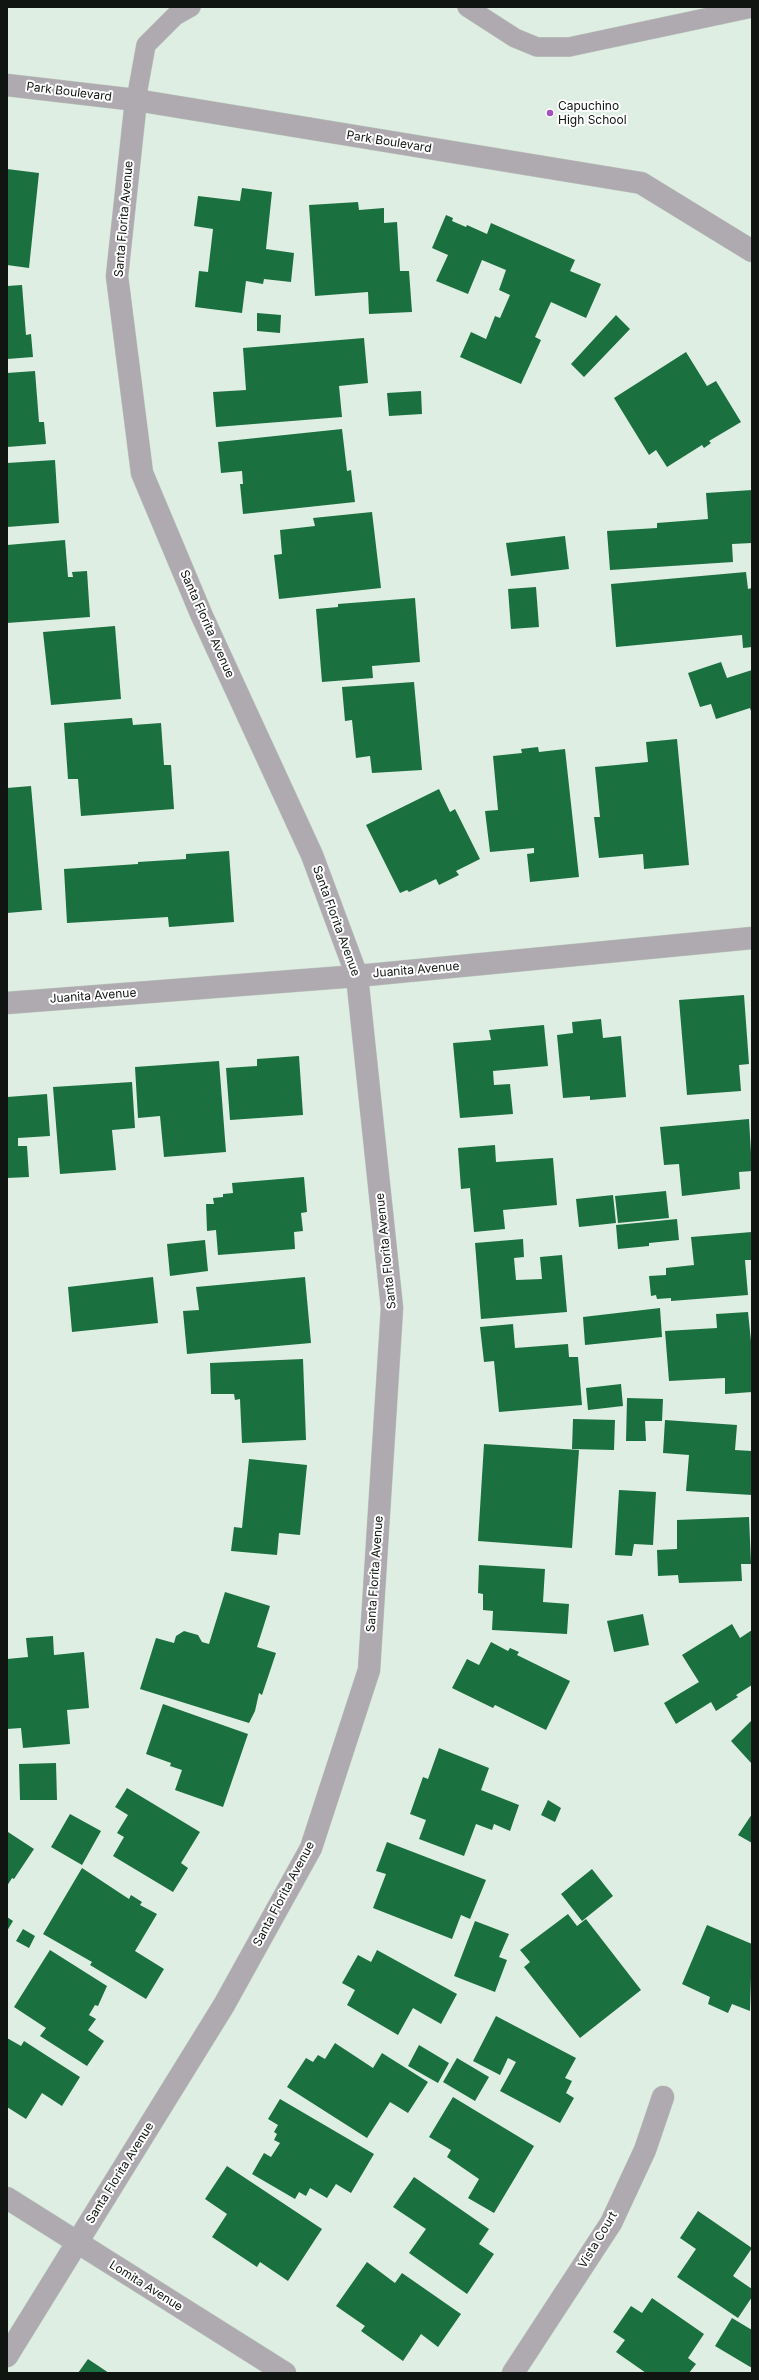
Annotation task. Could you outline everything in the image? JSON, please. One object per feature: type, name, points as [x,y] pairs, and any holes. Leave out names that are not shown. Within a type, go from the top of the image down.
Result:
[{"type":"street","name":"Park Boulevard","points":[[7,85],[136,100],[641,183],[752,251]]},
{"type":"street","name":"Santa Florita Avenue","points":[[7,2356],[224,2005],[311,1848],[369,1670],[392,1308],[357,976],[312,855],[202,616],[142,473],[118,276],[136,100]]},
{"type":"street","name":"Juanita Avenue","points":[[7,1003],[357,976],[752,938]]},
{"type":"street","name":"Vista Court","points":[[513,2373],[611,2223],[645,2150],[663,2097]]},
{"type":"street","name":"Lomita Avenue","points":[[7,2198],[285,2373]]},
{"type":"lane","points":[[136,100],[146,45],[175,16],[191,7]]},
{"type":"lane","points":[[467,7],[515,38],[536,47],[569,47],[752,8]]},
{"type":"building","points":[[7,169],[39,173],[29,268],[7,265]]},
{"type":"building","points":[[242,188],[272,192],[266,249],[294,253],[291,282],[264,279],[263,284],[246,281],[242,313],[195,307],[199,271],[208,272],[213,229],[194,226],[198,196],[240,201]]},
{"type":"building","points":[[358,202],[359,210],[384,208],[384,223],[397,222],[400,271],[409,271],[412,312],[369,314],[368,292],[315,296],[309,205]]},
{"type":"building","points":[[446,215],[453,218],[452,221],[466,227],[467,225],[487,234],[491,223],[575,260],[570,271],[601,284],[586,318],[551,302],[535,337],[541,340],[521,384],[460,357],[471,332],[486,339],[495,316],[500,318],[510,295],[499,290],[506,270],[482,260],[468,294],[436,281],[448,255],[432,248]]},
{"type":"building","points":[[22,285],[26,335],[31,334],[33,357],[7,359],[7,286]]},
{"type":"building","points":[[257,313],[281,315],[280,333],[257,331]]},
{"type":"building","points":[[616,315],[630,329],[584,377],[571,364]]},
{"type":"building","points":[[364,338],[368,383],[339,386],[342,417],[216,427],[213,392],[246,390],[243,348]]},
{"type":"building","points":[[686,352],[707,386],[716,381],[741,422],[709,441],[711,443],[704,448],[702,445],[667,467],[656,450],[649,455],[614,398]]},
{"type":"building","points":[[35,371],[39,422],[44,422],[46,444],[7,447],[7,373]]},
{"type":"building","points":[[421,391],[422,414],[389,416],[387,393]]},
{"type":"building","points":[[342,429],[347,471],[351,470],[355,502],[243,514],[240,484],[243,484],[242,471],[221,473],[218,442]]},
{"type":"building","points":[[55,460],[59,523],[7,527],[7,463]]},
{"type":"building","points":[[752,490],[752,543],[732,544],[733,562],[610,570],[607,531],[657,528],[657,523],[708,519],[706,493]]},
{"type":"building","points":[[372,512],[381,588],[279,599],[274,555],[282,554],[280,530],[315,526],[313,518]]},
{"type":"building","points":[[565,536],[569,569],[511,576],[506,543]]},
{"type":"building","points":[[65,540],[68,577],[73,577],[72,572],[87,571],[90,617],[7,623],[7,545]]},
{"type":"building","points":[[746,572],[748,589],[752,588],[752,647],[743,648],[742,635],[616,647],[611,584]]},
{"type":"building","points":[[536,587],[539,627],[511,629],[508,589]]},
{"type":"building","points":[[415,598],[420,662],[372,666],[373,678],[322,682],[316,609],[338,607],[338,604]]},
{"type":"building","points":[[115,626],[121,699],[51,705],[43,632]]},
{"type":"building","points":[[721,662],[727,678],[752,670],[752,714],[750,708],[716,719],[711,704],[700,707],[688,673]]},
{"type":"building","points":[[414,682],[422,770],[372,773],[370,756],[356,758],[352,720],[345,721],[342,687]]},
{"type":"building","points":[[132,718],[133,725],[161,723],[164,765],[171,765],[174,809],[81,816],[78,779],[68,779],[64,723]]},
{"type":"building","points":[[677,739],[689,865],[644,869],[643,854],[599,858],[594,817],[600,817],[595,767],[648,762],[646,742]]},
{"type":"building","points":[[538,747],[539,752],[565,749],[579,877],[530,882],[527,854],[534,853],[534,848],[490,852],[485,811],[498,810],[493,756],[522,753],[521,749]]},
{"type":"building","points":[[31,786],[42,910],[7,913],[7,788]]},
{"type":"building","points":[[439,789],[450,812],[455,809],[480,859],[456,871],[459,875],[439,885],[436,879],[409,892],[407,890],[400,893],[366,825]]},
{"type":"building","points":[[229,851],[234,922],[169,927],[168,917],[67,923],[64,869],[186,859],[186,854]]},
{"type":"building","points":[[744,995],[749,1064],[739,1065],[741,1091],[687,1095],[679,1000]]},
{"type":"building","points":[[601,1019],[603,1038],[621,1036],[626,1097],[590,1100],[590,1096],[563,1098],[557,1035],[573,1033],[572,1022]]},
{"type":"building","points":[[544,1025],[548,1066],[493,1071],[494,1085],[510,1084],[513,1114],[460,1118],[453,1043],[491,1040],[489,1030]]},
{"type":"building","points":[[299,1056],[303,1115],[230,1120],[226,1068],[257,1066],[257,1059]]},
{"type":"building","points":[[219,1061],[226,1152],[164,1157],[160,1116],[138,1118],[135,1067]]},
{"type":"building","points":[[132,1082],[135,1128],[112,1130],[116,1170],[60,1174],[53,1087]]},
{"type":"building","points":[[47,1094],[50,1136],[18,1138],[18,1146],[27,1146],[29,1177],[7,1178],[7,1097]]},
{"type":"building","points":[[749,1119],[752,1171],[739,1172],[740,1189],[682,1196],[679,1164],[664,1165],[660,1127]]},
{"type":"building","points":[[495,1145],[496,1162],[553,1158],[557,1205],[503,1210],[505,1229],[474,1232],[470,1188],[461,1189],[458,1148]]},
{"type":"building","points":[[304,1177],[307,1212],[301,1213],[303,1231],[294,1232],[295,1249],[218,1255],[216,1230],[207,1231],[206,1204],[214,1204],[213,1198],[223,1197],[223,1194],[233,1193],[232,1183]]},
{"type":"building","points":[[666,1191],[669,1218],[618,1223],[615,1196]]},
{"type":"building","points":[[613,1195],[616,1223],[579,1227],[576,1199]]},
{"type":"building","points":[[677,1219],[679,1240],[649,1243],[649,1246],[618,1249],[616,1225]]},
{"type":"building","points":[[752,1232],[752,1260],[745,1260],[748,1295],[671,1301],[671,1298],[657,1299],[656,1295],[651,1296],[649,1276],[666,1275],[666,1268],[694,1265],[691,1237]]},
{"type":"building","points":[[523,1239],[524,1257],[514,1258],[516,1280],[542,1279],[540,1257],[562,1255],[567,1312],[481,1319],[475,1243]]},
{"type":"building","points":[[205,1240],[208,1271],[170,1276],[167,1244]]},
{"type":"building","points":[[153,1277],[158,1323],[72,1332],[68,1287]]},
{"type":"building","points":[[305,1277],[311,1343],[187,1354],[183,1311],[199,1310],[196,1287]]},
{"type":"building","points":[[660,1308],[662,1337],[585,1345],[583,1317]]},
{"type":"building","points":[[748,1312],[752,1351],[752,1392],[725,1394],[725,1378],[669,1381],[665,1331],[717,1328],[716,1314]]},
{"type":"building","points":[[513,1324],[515,1348],[568,1344],[569,1357],[578,1357],[582,1405],[499,1412],[494,1361],[484,1362],[480,1327]]},
{"type":"building","points":[[303,1359],[306,1440],[242,1443],[240,1399],[235,1400],[234,1394],[211,1394],[210,1363]]},
{"type":"building","points":[[621,1384],[623,1406],[588,1410],[586,1388]]},
{"type":"building","points":[[627,1398],[663,1399],[662,1421],[645,1421],[646,1441],[626,1441]]},
{"type":"building","points":[[573,1419],[615,1420],[614,1450],[572,1449]]},
{"type":"building","points":[[665,1420],[737,1425],[735,1450],[752,1451],[752,1495],[686,1491],[689,1455],[663,1453]]},
{"type":"building","points":[[484,1444],[579,1450],[572,1548],[478,1541]]},
{"type":"building","points":[[249,1459],[307,1465],[300,1535],[279,1533],[277,1555],[231,1551],[234,1527],[242,1528]]},
{"type":"building","points":[[619,1490],[656,1492],[653,1545],[634,1544],[632,1556],[615,1555]]},
{"type":"building","points":[[749,1517],[751,1564],[741,1564],[742,1581],[679,1583],[678,1575],[658,1576],[657,1550],[677,1549],[677,1520]]},
{"type":"building","points":[[479,1565],[545,1569],[543,1602],[569,1604],[567,1634],[492,1630],[493,1611],[483,1610],[483,1594],[478,1593]]},
{"type":"building","points":[[225,1592],[270,1606],[257,1647],[276,1653],[262,1695],[259,1693],[255,1711],[249,1723],[140,1689],[156,1638],[174,1643],[176,1636],[184,1631],[198,1635],[202,1642],[209,1644]]},
{"type":"building","points":[[643,1614],[649,1645],[614,1652],[607,1621]]},
{"type":"building","points":[[732,1624],[740,1638],[752,1630],[752,1685],[736,1695],[738,1697],[716,1711],[711,1702],[676,1724],[664,1703],[699,1682],[682,1655]]},
{"type":"building","points":[[53,1636],[54,1655],[84,1652],[89,1708],[67,1710],[70,1744],[23,1748],[21,1728],[7,1729],[7,1659],[28,1657],[26,1638]]},
{"type":"building","points":[[491,1642],[508,1651],[510,1648],[519,1652],[517,1655],[570,1681],[546,1730],[495,1705],[493,1708],[452,1688],[467,1659],[479,1665]]},
{"type":"building","points":[[163,1704],[248,1734],[223,1807],[175,1790],[182,1770],[170,1766],[171,1763],[146,1754]]},
{"type":"building","points":[[752,1720],[752,1764],[731,1741]]},
{"type":"building","points":[[439,1748],[489,1768],[481,1790],[519,1805],[510,1831],[494,1824],[492,1830],[476,1824],[464,1856],[419,1839],[426,1820],[410,1814],[423,1777],[428,1779]]},
{"type":"building","points":[[56,1763],[57,1800],[20,1800],[19,1764]]},
{"type":"building","points":[[127,1788],[200,1832],[181,1863],[188,1868],[173,1892],[113,1856],[124,1837],[117,1833],[128,1815],[115,1807]]},
{"type":"building","points":[[548,1800],[561,1808],[555,1822],[541,1815]]},
{"type":"building","points":[[70,1814],[101,1831],[82,1865],[51,1847]]},
{"type":"building","points":[[752,1814],[752,1843],[738,1835]]},
{"type":"building","points":[[8,1832],[34,1849],[14,1879],[12,1878],[7,1886]]},
{"type":"building","points":[[387,1842],[486,1880],[470,1919],[461,1915],[452,1939],[373,1908],[386,1874],[376,1871]]},
{"type":"building","points":[[82,1868],[129,1899],[131,1895],[142,1902],[140,1905],[157,1914],[135,1951],[164,1969],[146,1999],[90,1965],[92,1962],[43,1934]]},
{"type":"building","points":[[592,1869],[613,1896],[582,1921],[561,1894]]},
{"type":"building","points":[[568,1914],[577,1926],[586,1919],[641,1990],[580,2038],[524,1967],[530,1962],[520,1950]]},
{"type":"building","points":[[7,1917],[13,1921],[7,1931]]},
{"type":"building","points":[[475,1921],[509,1934],[499,1957],[507,1960],[495,1992],[454,1976]]},
{"type":"building","points":[[707,1925],[752,1944],[750,2011],[732,2004],[728,2013],[708,2004],[710,1997],[682,1984]]},
{"type":"building","points":[[23,1929],[35,1936],[29,1948],[16,1941]]},
{"type":"building","points":[[50,1950],[107,1986],[98,2006],[95,2005],[89,2015],[96,2019],[88,2030],[104,2041],[87,2066],[40,2036],[46,2028],[14,2007]]},
{"type":"building","points":[[377,1950],[457,1994],[441,2024],[413,2008],[398,2035],[347,2005],[355,1990],[342,1983],[358,1955],[371,1962]]},
{"type":"building","points":[[496,2016],[576,2058],[565,2078],[572,2081],[566,2093],[574,2098],[560,2123],[500,2091],[516,2062],[508,2058],[500,2075],[473,2061]]},
{"type":"building","points":[[7,2038],[21,2046],[24,2041],[80,2077],[62,2106],[42,2093],[26,2119],[7,2107]]},
{"type":"building","points":[[335,2043],[373,2068],[382,2053],[428,2082],[408,2113],[390,2102],[367,2138],[287,2087],[306,2058],[313,2062],[318,2055],[325,2059]]},
{"type":"building","points":[[419,2045],[449,2063],[438,2083],[408,2066]]},
{"type":"building","points":[[457,2058],[489,2077],[475,2101],[443,2082]]},
{"type":"building","points":[[453,2097],[534,2146],[494,2213],[468,2198],[479,2179],[447,2157],[451,2150],[429,2137]]},
{"type":"building","points":[[280,2099],[374,2154],[351,2193],[336,2184],[327,2198],[310,2188],[306,2196],[299,2192],[295,2199],[252,2174],[264,2153],[271,2157],[280,2143],[274,2140],[277,2134],[274,2132],[278,2125],[268,2119]]},
{"type":"building","points":[[227,2166],[322,2229],[288,2281],[260,2262],[257,2267],[212,2237],[227,2214],[205,2199]]},
{"type":"building","points":[[414,2177],[489,2229],[479,2244],[494,2254],[467,2294],[409,2253],[426,2229],[393,2207]]},
{"type":"building","points":[[698,2211],[752,2248],[733,2276],[752,2289],[752,2297],[738,2318],[677,2277],[696,2249],[680,2238]]},
{"type":"building","points":[[367,2262],[395,2283],[402,2273],[461,2314],[438,2347],[421,2334],[403,2361],[361,2331],[365,2326],[336,2306]]},
{"type":"building","points":[[652,2298],[704,2334],[688,2358],[696,2364],[689,2373],[646,2373],[616,2352],[625,2340],[613,2332],[631,2306],[642,2313]]},
{"type":"building","points":[[732,2318],[752,2330],[752,2368],[715,2346]]},
{"type":"building","points":[[88,2359],[109,2373],[78,2373]]},
{"type":"place","name":"Capuchino High School","points":[[550,113]]}]
